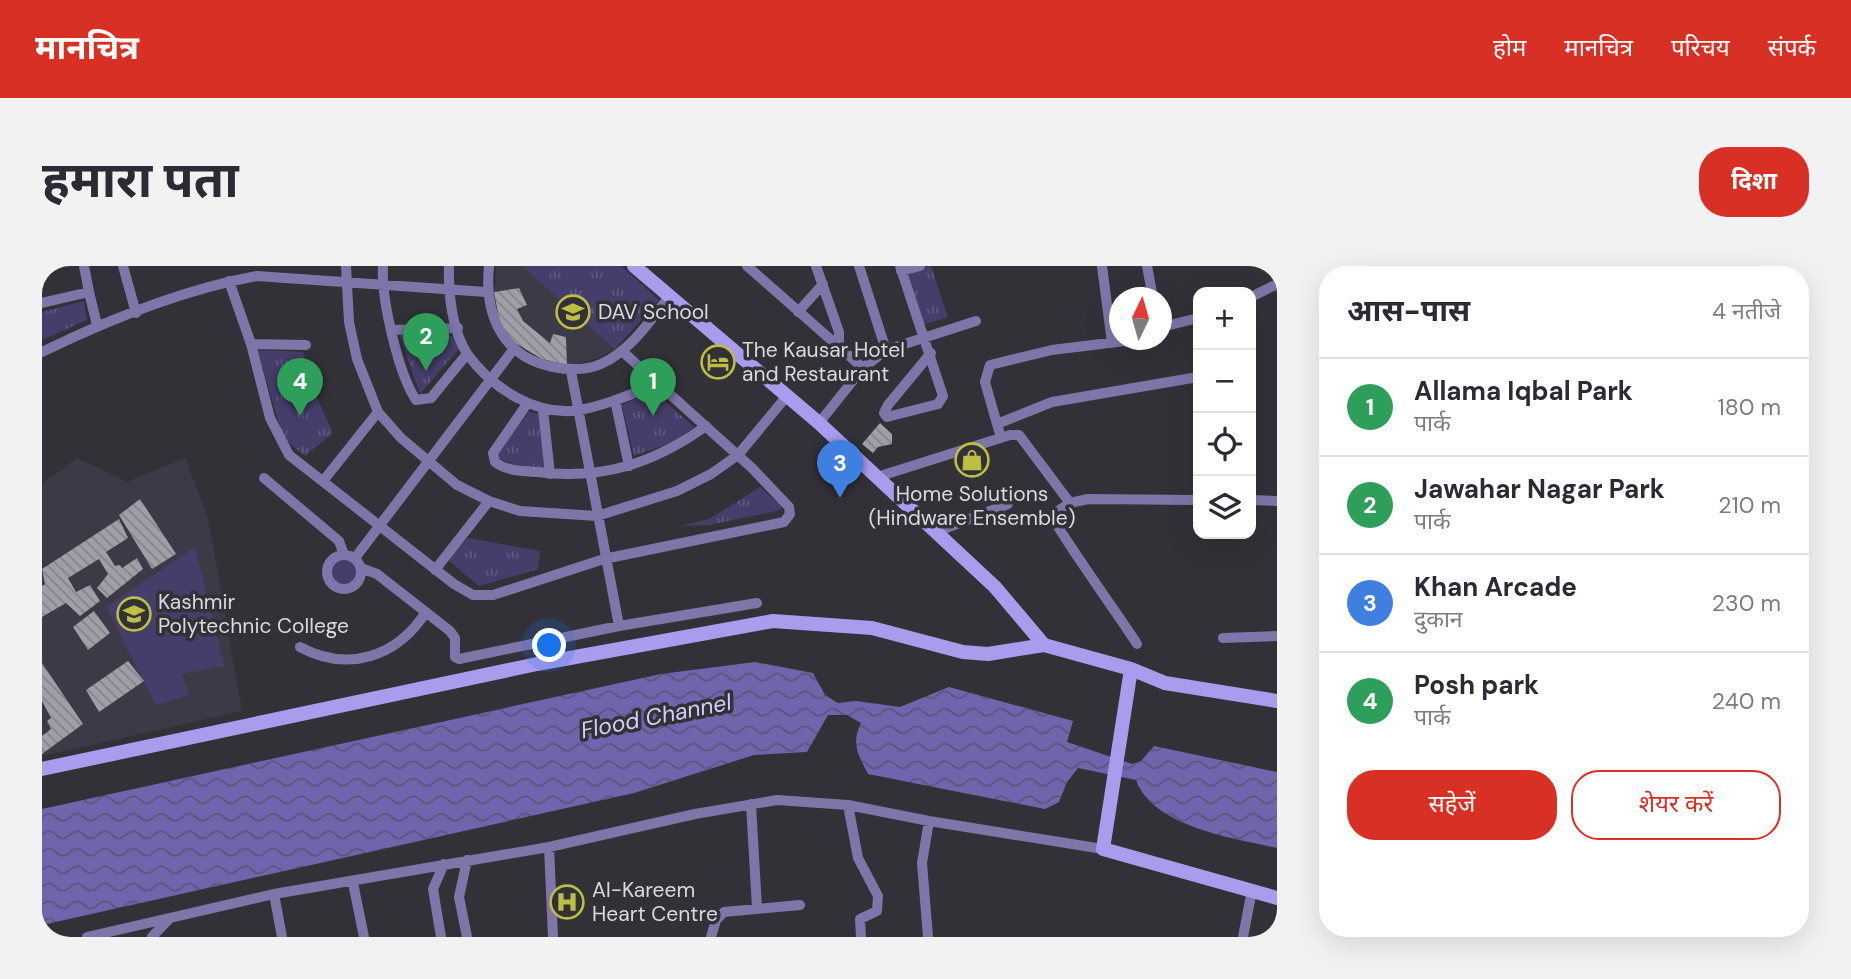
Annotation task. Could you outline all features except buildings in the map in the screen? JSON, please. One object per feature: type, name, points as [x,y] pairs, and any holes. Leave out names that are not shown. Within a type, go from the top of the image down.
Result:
[{"type":"main road","points":[[637,267],[819,423],[995,587],[1044,645]]},
{"type":"main road","points":[[42,769],[524,666],[773,621],[872,628],[963,652],[988,654],[1044,645],[1130,669],[1165,684],[1277,701]]},
{"type":"main road","points":[[1130,669],[1104,842],[1277,898]]},
{"type":"street","points":[[83,266],[97,326]]},
{"type":"street","points":[[122,266],[136,313]]},
{"type":"street","points":[[303,279],[306,266]]},
{"type":"street","points":[[346,266],[345,283],[357,359],[378,412],[429,463],[457,485],[489,501],[520,511],[597,516],[677,491],[711,474],[738,455],[786,397]]},
{"type":"street","points":[[383,266],[382,285],[391,330],[413,395],[418,401],[431,398],[467,354]]},
{"type":"street","points":[[449,266],[448,290],[467,354],[491,379],[527,404],[543,410],[578,410],[657,384]]},
{"type":"street","points":[[489,266],[486,292],[494,319],[513,350],[542,365],[571,371],[598,365],[623,352],[669,297]]},
{"type":"street","points":[[816,266],[839,332],[839,344]]},
{"type":"street","points":[[859,266],[886,350]]},
{"type":"street","points":[[920,266],[901,268],[931,353],[942,400],[938,404],[887,418],[885,409],[931,353]]},
{"type":"street","points":[[1102,266],[1109,320]]},
{"type":"street","points":[[1147,266],[1151,287]]},
{"type":"street","points":[[751,267],[798,313],[839,344],[863,368]]},
{"type":"street","points":[[42,352],[97,326],[229,281],[257,276],[486,292]]},
{"type":"street","points":[[229,281],[251,344],[278,439],[295,460],[380,524],[435,570],[473,595],[485,596],[604,559],[784,522],[790,514],[789,507],[738,455],[623,352]]},
{"type":"street","points":[[798,313],[823,284]]},
{"type":"street","points":[[1256,295],[1277,284]]},
{"type":"street","points":[[42,303],[89,292]]},
{"type":"street","points":[[1172,324],[1193,319]]},
{"type":"street","points":[[819,423],[863,368],[886,350],[976,320]]},
{"type":"street","points":[[391,330],[458,328]]},
{"type":"street","points":[[1001,438],[985,382],[990,365],[1052,350],[1109,343]]},
{"type":"street","points":[[251,344],[306,345]]},
{"type":"street","points":[[353,560],[513,350]]},
{"type":"street","points":[[571,371],[618,626]]},
{"type":"street","points":[[997,424],[1052,402],[1193,378]]},
{"type":"street","points":[[615,400],[629,466]]},
{"type":"street","points":[[527,404],[495,448],[495,462],[505,468],[550,474],[589,475],[629,466],[674,450],[706,426]]},
{"type":"street","points":[[543,410],[550,474]]},
{"type":"street","points":[[323,481],[378,412]]},
{"type":"street","points":[[877,477],[1015,435],[1024,437],[1070,503]]},
{"type":"street","points":[[264,478],[339,541],[353,560],[377,575],[453,635],[455,657],[459,659],[618,626],[757,603]]},
{"type":"street","points":[[1137,644],[1073,547],[1054,525],[1053,513],[1070,503],[1088,499],[1193,500]]},
{"type":"street","points":[[1256,500],[1277,501]]},
{"type":"street","points":[[435,570],[489,501]]},
{"type":"street","points":[[936,532],[1008,504]]},
{"type":"street","points":[[300,647],[321,656],[343,660],[375,656],[403,640],[426,612]]},
{"type":"street","points":[[1223,638],[1277,636]]},
{"type":"street","points":[[87,937],[274,894],[353,883],[444,864],[549,847],[751,804],[799,799],[848,804],[929,821],[1104,842]]},
{"type":"street","points":[[751,804],[757,908]]},
{"type":"street","points":[[848,804],[858,858],[879,900],[877,911],[860,919],[861,937]]},
{"type":"street","points":[[928,937],[922,863],[929,821]]},
{"type":"street","points":[[549,847],[553,937]]},
{"type":"street","points":[[467,860],[459,897],[467,937]]},
{"type":"street","points":[[441,937],[433,889],[444,864]]},
{"type":"street","points":[[353,883],[364,937]]},
{"type":"street","points":[[1243,937],[1252,890]]},
{"type":"street","points":[[274,894],[282,937]]},
{"type":"street","points":[[711,937],[721,914],[800,905]]},
{"type":"street","points":[[152,937],[172,917]]},
{"type":"shaded area","name":"DAV School","points":[[496,266],[621,266],[659,300],[615,349],[598,358],[570,366],[542,359],[515,343],[500,324],[494,298]]},
{"type":"shaded area","name":"Kashmir Polytechnic College","points":[[77,458],[127,482],[185,458],[208,517],[242,711],[42,756],[42,484]]},
{"type":"green space","points":[[522,266],[621,266],[659,300],[615,349]]},
{"type":"green space","points":[[931,266],[948,317],[922,325],[904,272]]},
{"type":"green space","points":[[84,301],[87,320],[42,340],[42,312]]},
{"type":"green space","points":[[399,334],[454,336],[460,348],[420,394]]},
{"type":"green space","points":[[258,351],[303,352],[314,391],[333,433],[305,456],[283,438]]},
{"type":"green space","points":[[653,391],[694,427],[670,443],[634,456],[622,405]]},
{"type":"green space","points":[[529,412],[539,414],[545,469],[516,466],[494,456]]},
{"type":"green space","points":[[760,487],[781,506],[781,510],[709,525],[681,526],[709,519]]},
{"type":"green space","points":[[468,538],[540,551],[538,569],[479,586],[447,559]]},
{"type":"green space","points":[[195,547],[224,666],[181,674],[189,695],[156,705],[106,607]]},
{"type":"green space","points":[[344,557],[354,561],[358,571],[354,581],[344,585],[334,581],[330,571],[334,561]]},
{"type":"water","name":"Flood Channel","points":[[755,662],[813,673],[825,695],[838,703],[856,701],[900,707],[949,687],[1073,721],[1067,742],[1132,764],[1141,761],[1154,746],[1277,772],[1277,848],[1196,828],[1176,820],[1145,796],[1136,780],[1078,768],[1067,782],[1059,802],[1045,809],[868,774],[856,743],[861,723],[847,715],[828,715],[807,752],[754,755],[634,793],[42,925],[42,809],[661,674]]},
{"type":"place","name":"DAV School","points":[[573,312]]},
{"type":"place","name":"The Kausar Hotel and Restaurant","points":[[718,362]]},
{"type":"place","name":"Jawahar Nagar Park","points":[[426,371]]},
{"type":"place","name":"Posh park","points":[[300,416]]},
{"type":"place","name":"Allama Iqbal Park","points":[[653,416]]},
{"type":"place","name":"Home Solutions (Hindware Ensemble)","points":[[972,460]]},
{"type":"place","name":"Khan Arcade","points":[[840,498]]},
{"type":"place","name":"Kashmir Polytechnic College","points":[[134,614]]},
{"type":"place","name":"Al-Kareem Heart Centre","points":[[567,902]]}]
